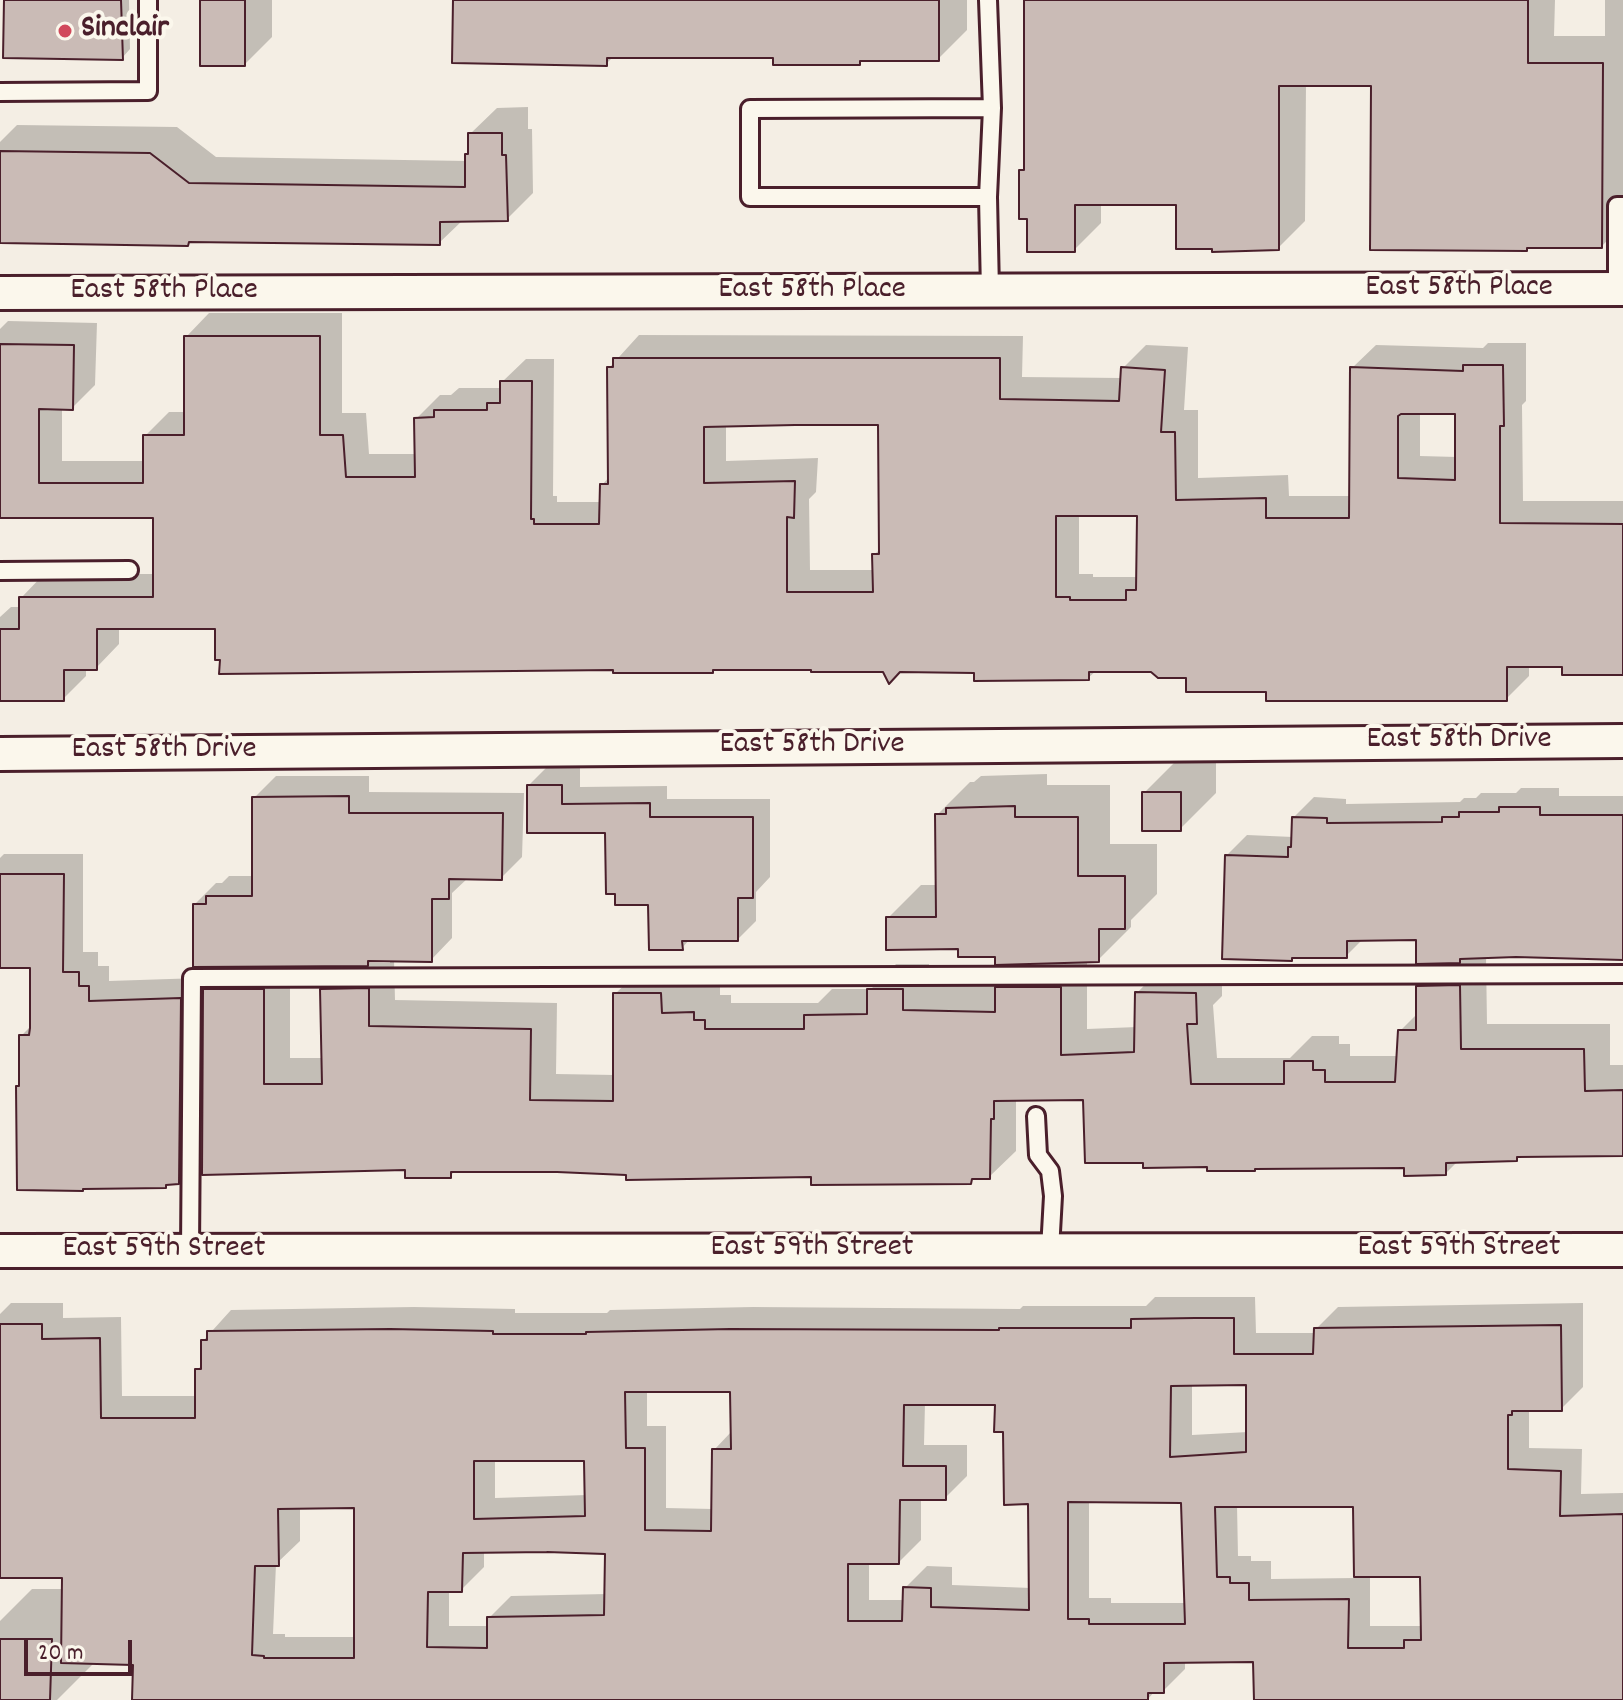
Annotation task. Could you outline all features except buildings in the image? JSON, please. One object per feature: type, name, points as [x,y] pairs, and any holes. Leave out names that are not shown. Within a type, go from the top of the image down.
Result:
[{"type":"street","name":"East 58th Place","points":[[0,293],[1620,289]]},
{"type":"street","name":"East 58th Drive","points":[[0,754],[1623,741]]},
{"type":"street","name":"East 59th Street","points":[[0,1251],[1623,1250]]},
{"type":"lane","points":[[0,92],[148,91],[148,0]]},
{"type":"lane","points":[[988,0],[992,108],[988,197],[990,291]]},
{"type":"lane","points":[[988,197],[750,197],[750,109],[992,108]]},
{"type":"lane","points":[[1620,289],[1617,206],[1623,206]]},
{"type":"lane","points":[[0,571],[129,570]]},
{"type":"lane","points":[[190,1251],[192,978],[1623,974]]},
{"type":"lane","points":[[1036,1116],[1038,1155],[1050,1171],[1053,1196],[1050,1250]]},
{"type":"place","name":"Sinclair","points":[[65,31]]}]
